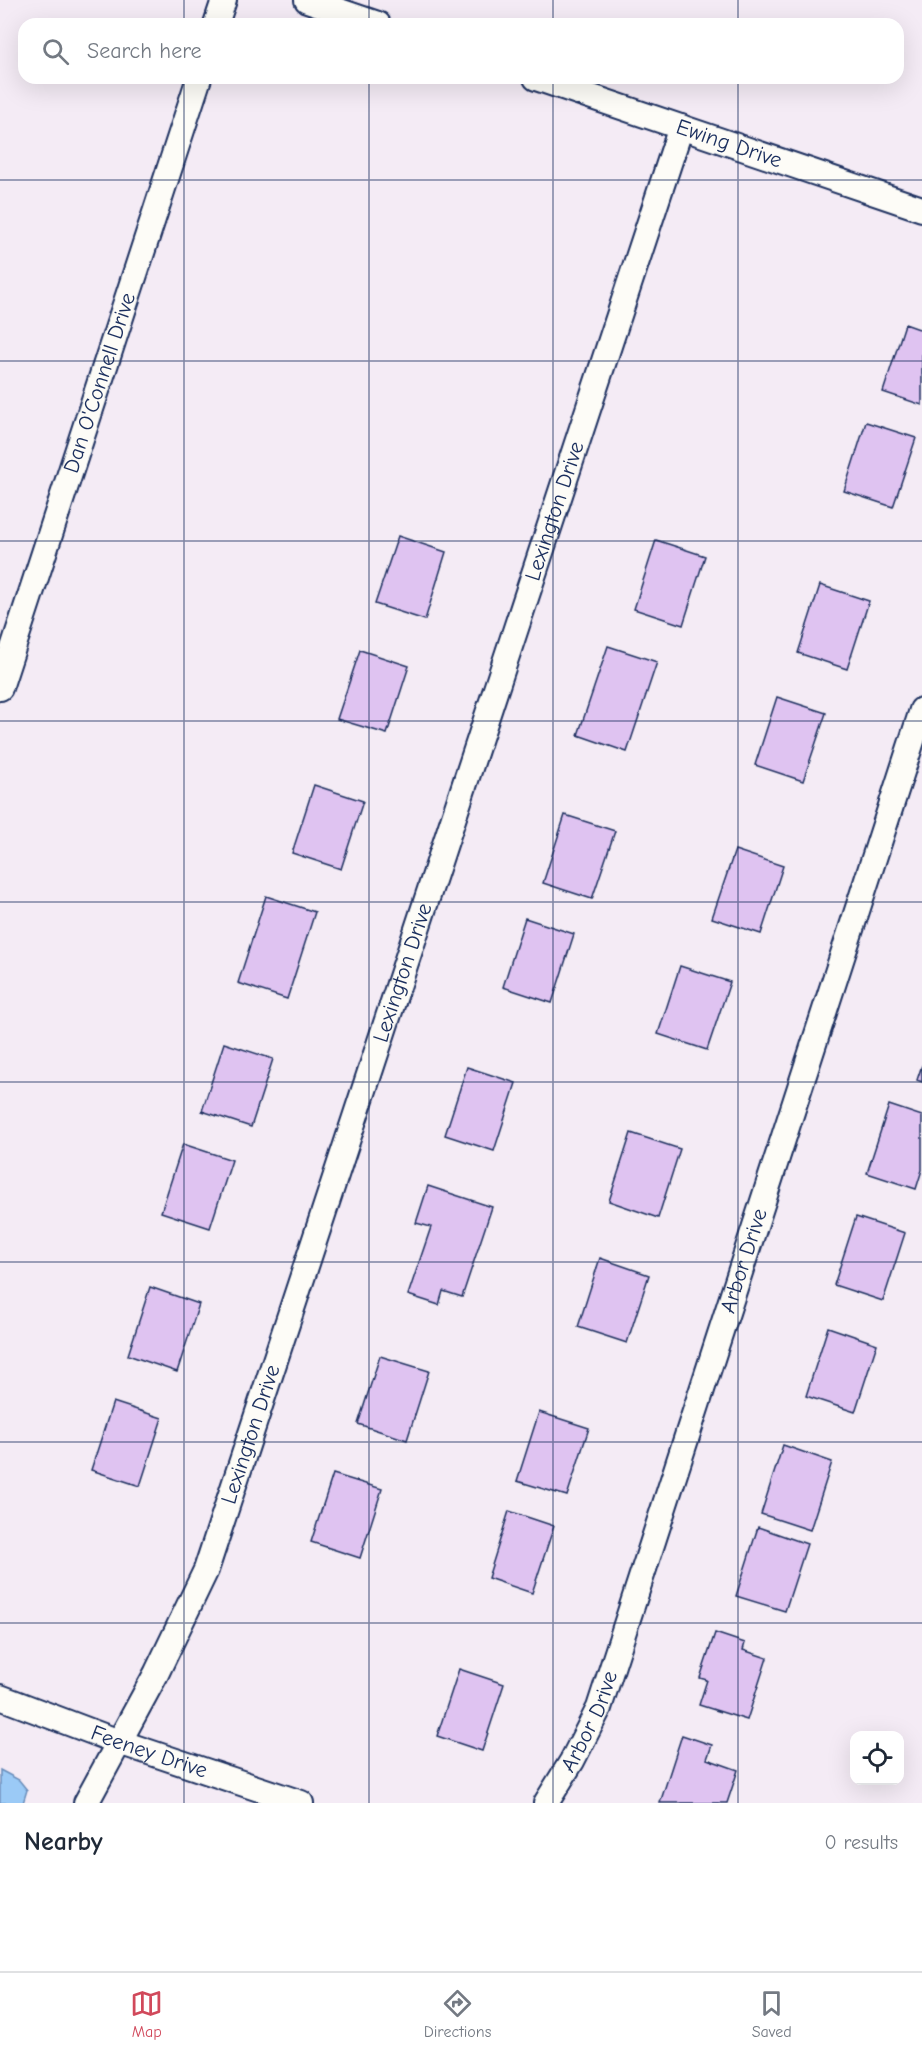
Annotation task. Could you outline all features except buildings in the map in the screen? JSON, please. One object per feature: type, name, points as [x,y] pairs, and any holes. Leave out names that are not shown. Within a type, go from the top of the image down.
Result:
[{"type":"street","points":[[218,18],[224,0]]},
{"type":"street","points":[[307,0],[360,18]]},
{"type":"street","name":"Dan O'Connell Drive","points":[[0,688],[197,84]]},
{"type":"street","name":"Ewing Drive","points":[[554,84],[922,209]]},
{"type":"street","name":"Lexington Drive","points":[[86,1803],[156,1674],[209,1560],[681,127]]},
{"type":"street","name":"Arbor Drive","points":[[546,1803],[572,1761],[599,1708],[922,710]]},
{"type":"street","name":"Feeney Drive","points":[[0,1697],[119,1742],[301,1803]]},
{"type":"water","points":[[0,1770],[19,1780],[27,1790],[23,1803],[0,1803]]}]
